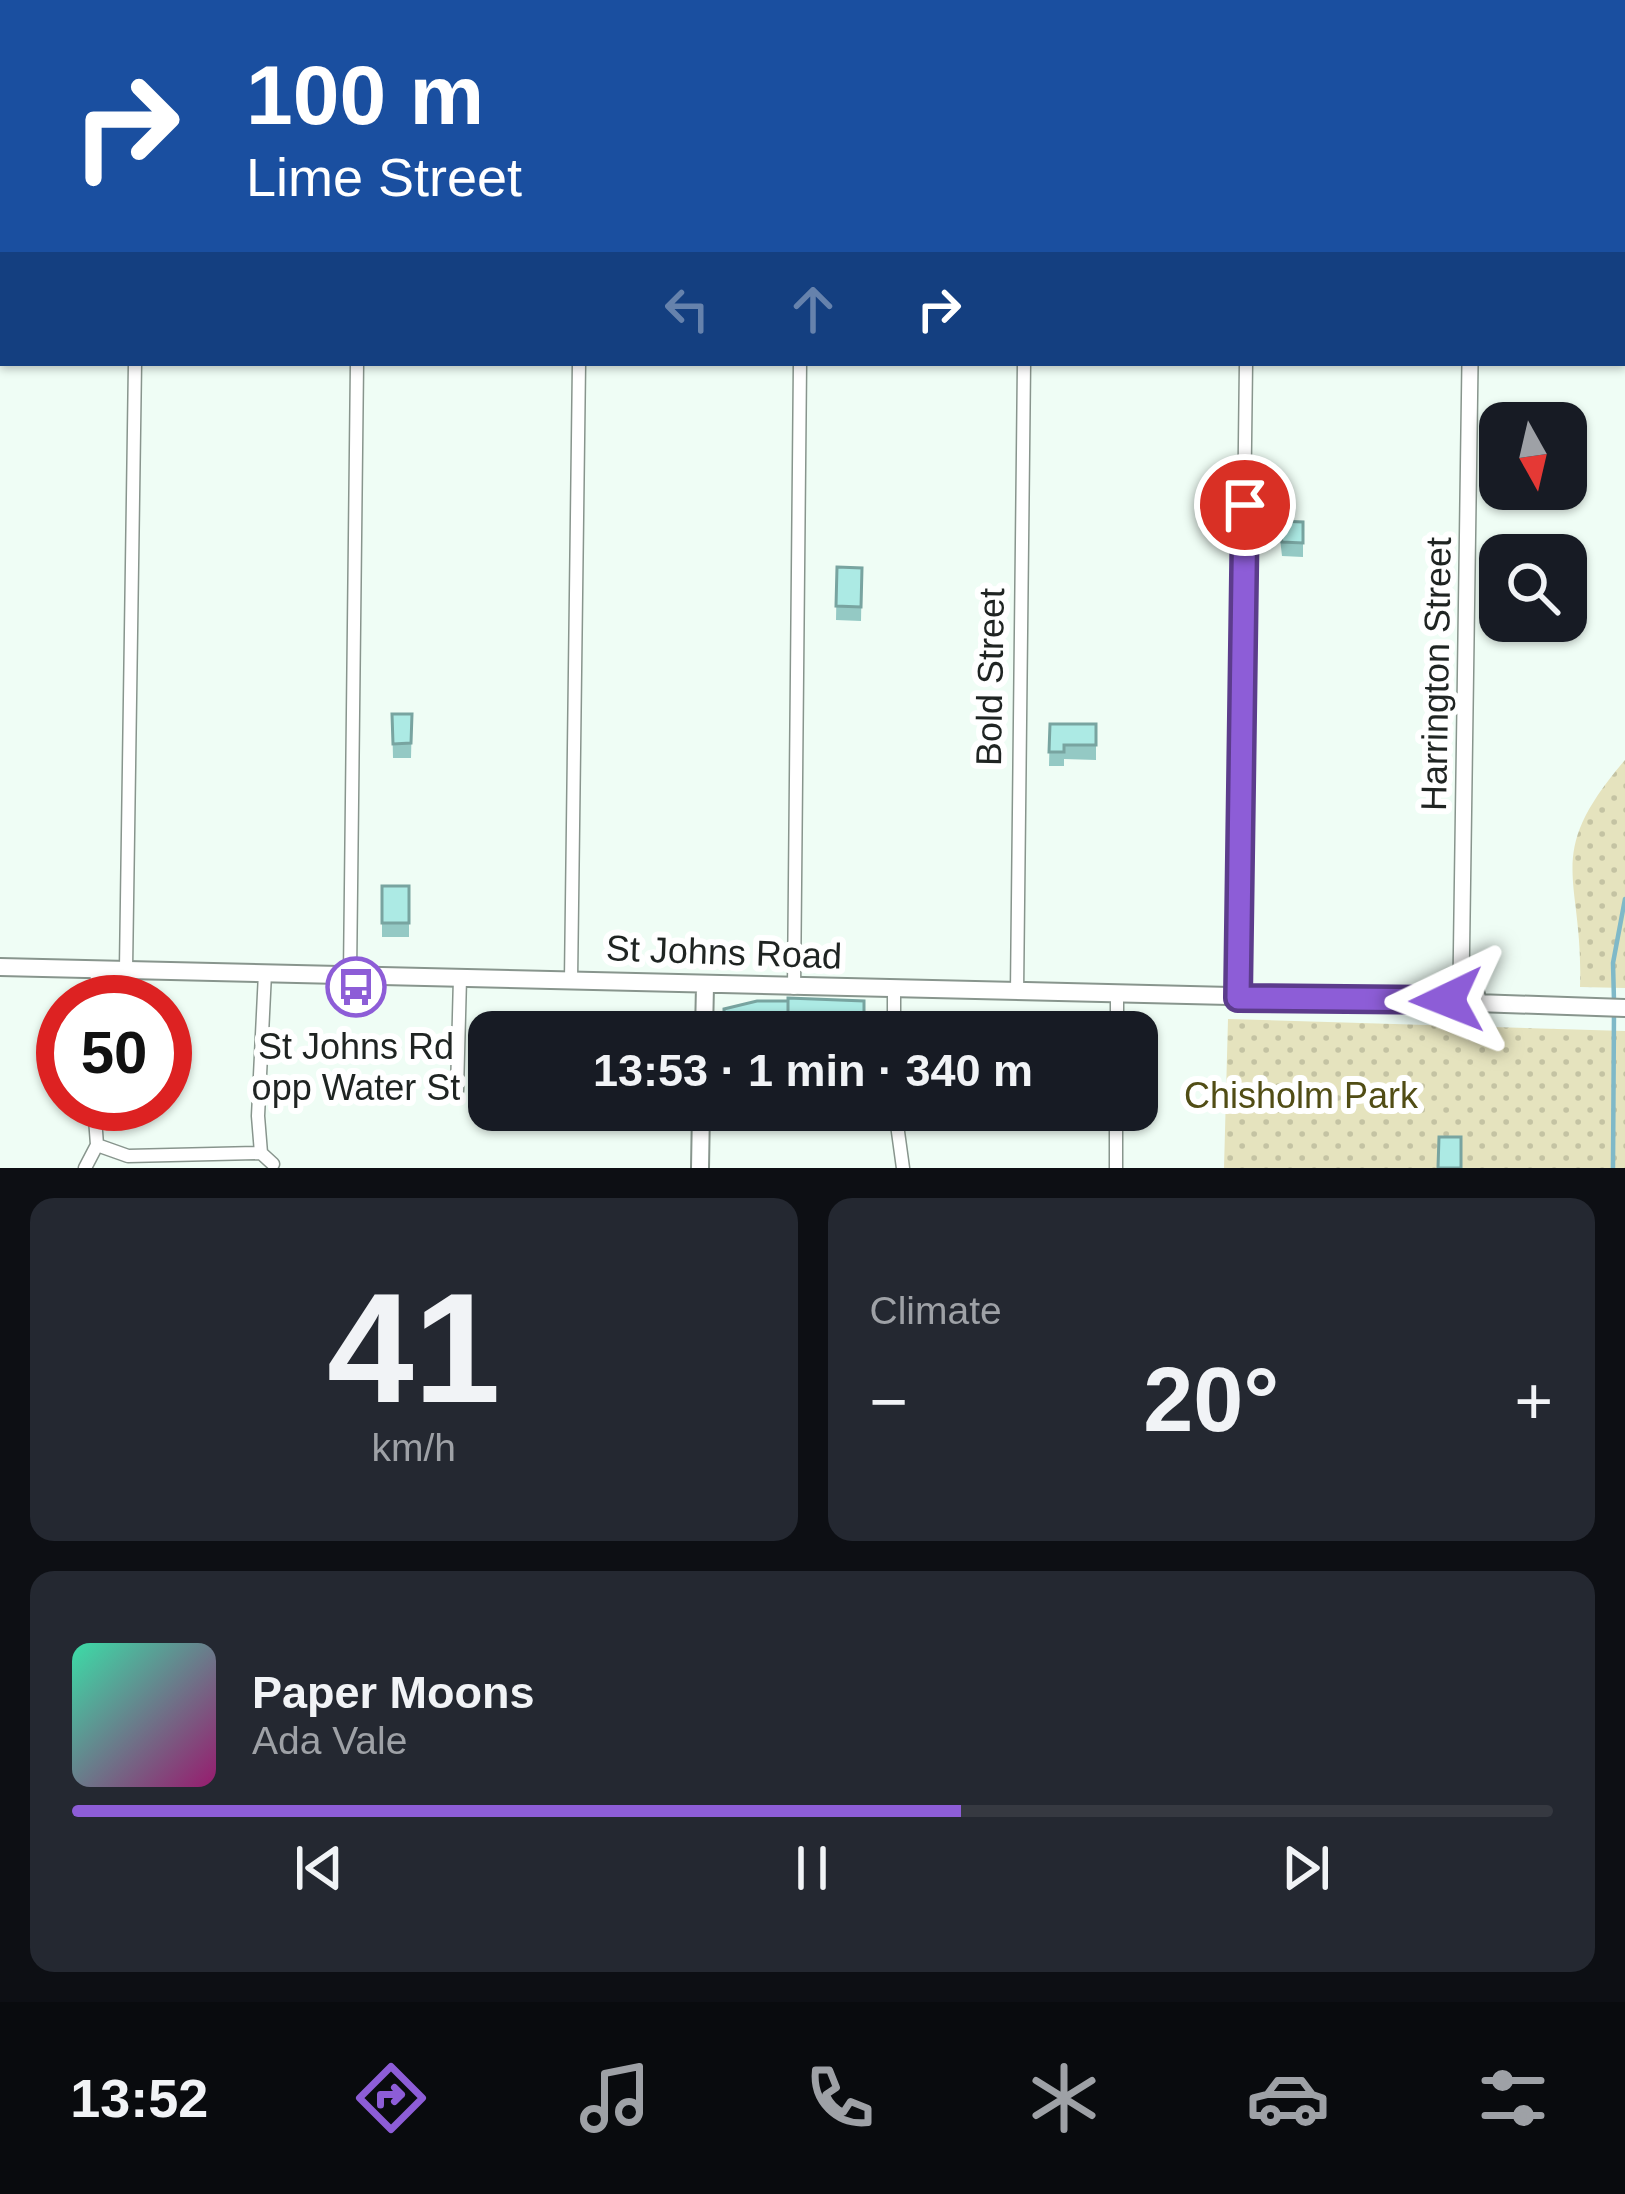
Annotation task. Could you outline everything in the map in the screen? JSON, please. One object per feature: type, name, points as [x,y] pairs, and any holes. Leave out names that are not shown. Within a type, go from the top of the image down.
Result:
[{"type":"main road","name":"St Johns Road","points":[[0,967],[1447,1000]]},
{"type":"main road","points":[[1476,1003],[1473,990],[1461,985],[1453,988],[1447,1000],[1450,1010],[1463,1015],[1476,1003],[1625,1008]]},
{"type":"main road","points":[[704,1011],[705,986]]},
{"type":"main road","points":[[700,1168],[701,1131]]},
{"type":"street","points":[[126,969],[135,366]]},
{"type":"street","points":[[350,976],[357,366]]},
{"type":"street","points":[[571,981],[579,366]]},
{"type":"street","points":[[794,988],[800,366]]},
{"type":"street","name":"Bold Street","points":[[1016,992],[1024,366]]},
{"type":"street","points":[[1238,998],[1246,366]]},
{"type":"street","name":"Harrington Street","points":[[1461,985],[1470,366]]},
{"type":"street","points":[[97,969],[97,975]]},
{"type":"street","points":[[265,973],[257,1116],[262,1153],[273,1164]]},
{"type":"street","points":[[457,1091],[460,978]]},
{"type":"street","points":[[893,1011],[894,989]]},
{"type":"street","points":[[1118,996],[1118,1011]]},
{"type":"street","points":[[86,1168],[97,1145],[96,1131]]},
{"type":"street","points":[[898,1131],[903,1168]]},
{"type":"street","points":[[1116,1131],[1116,1168]]},
{"type":"street","points":[[97,1145],[128,1156],[262,1153]]},
{"type":"green space","points":[[1625,760],[1625,988],[1580,987],[1572,868],[1575,845],[1599,793]]},
{"type":"green space","name":"Chisholm Park","points":[[1228,1019],[1625,1031],[1625,1168],[1224,1168]]},
{"type":"building","points":[[1278,521],[1303,522],[1303,543],[1282,542]]},
{"type":"building","points":[[837,567],[862,568],[861,607],[836,606]]},
{"type":"building","points":[[392,714],[412,714],[411,743],[393,744]]},
{"type":"building","points":[[1050,724],[1096,724],[1096,745],[1064,745],[1064,752],[1049,752]]},
{"type":"building","points":[[382,886],[409,886],[409,923],[382,923]]},
{"type":"building","points":[[788,998],[864,1001],[864,1011],[788,1011]]},
{"type":"building","points":[[757,1001],[788,1001],[788,1011],[724,1009]]},
{"type":"building","points":[[1439,1137],[1461,1137],[1461,1168],[1438,1168]]},
{"type":"waterway","points":[[1614,1001],[1613,963],[1625,899]]},
{"type":"waterway","points":[[1613,1168],[1614,1012]]},
{"type":"place","name":"St Johns Rd opp Water St","points":[[356,987]]},
{"type":"route","points":[[1245,505],[1238,998],[1447,1000]]}]
